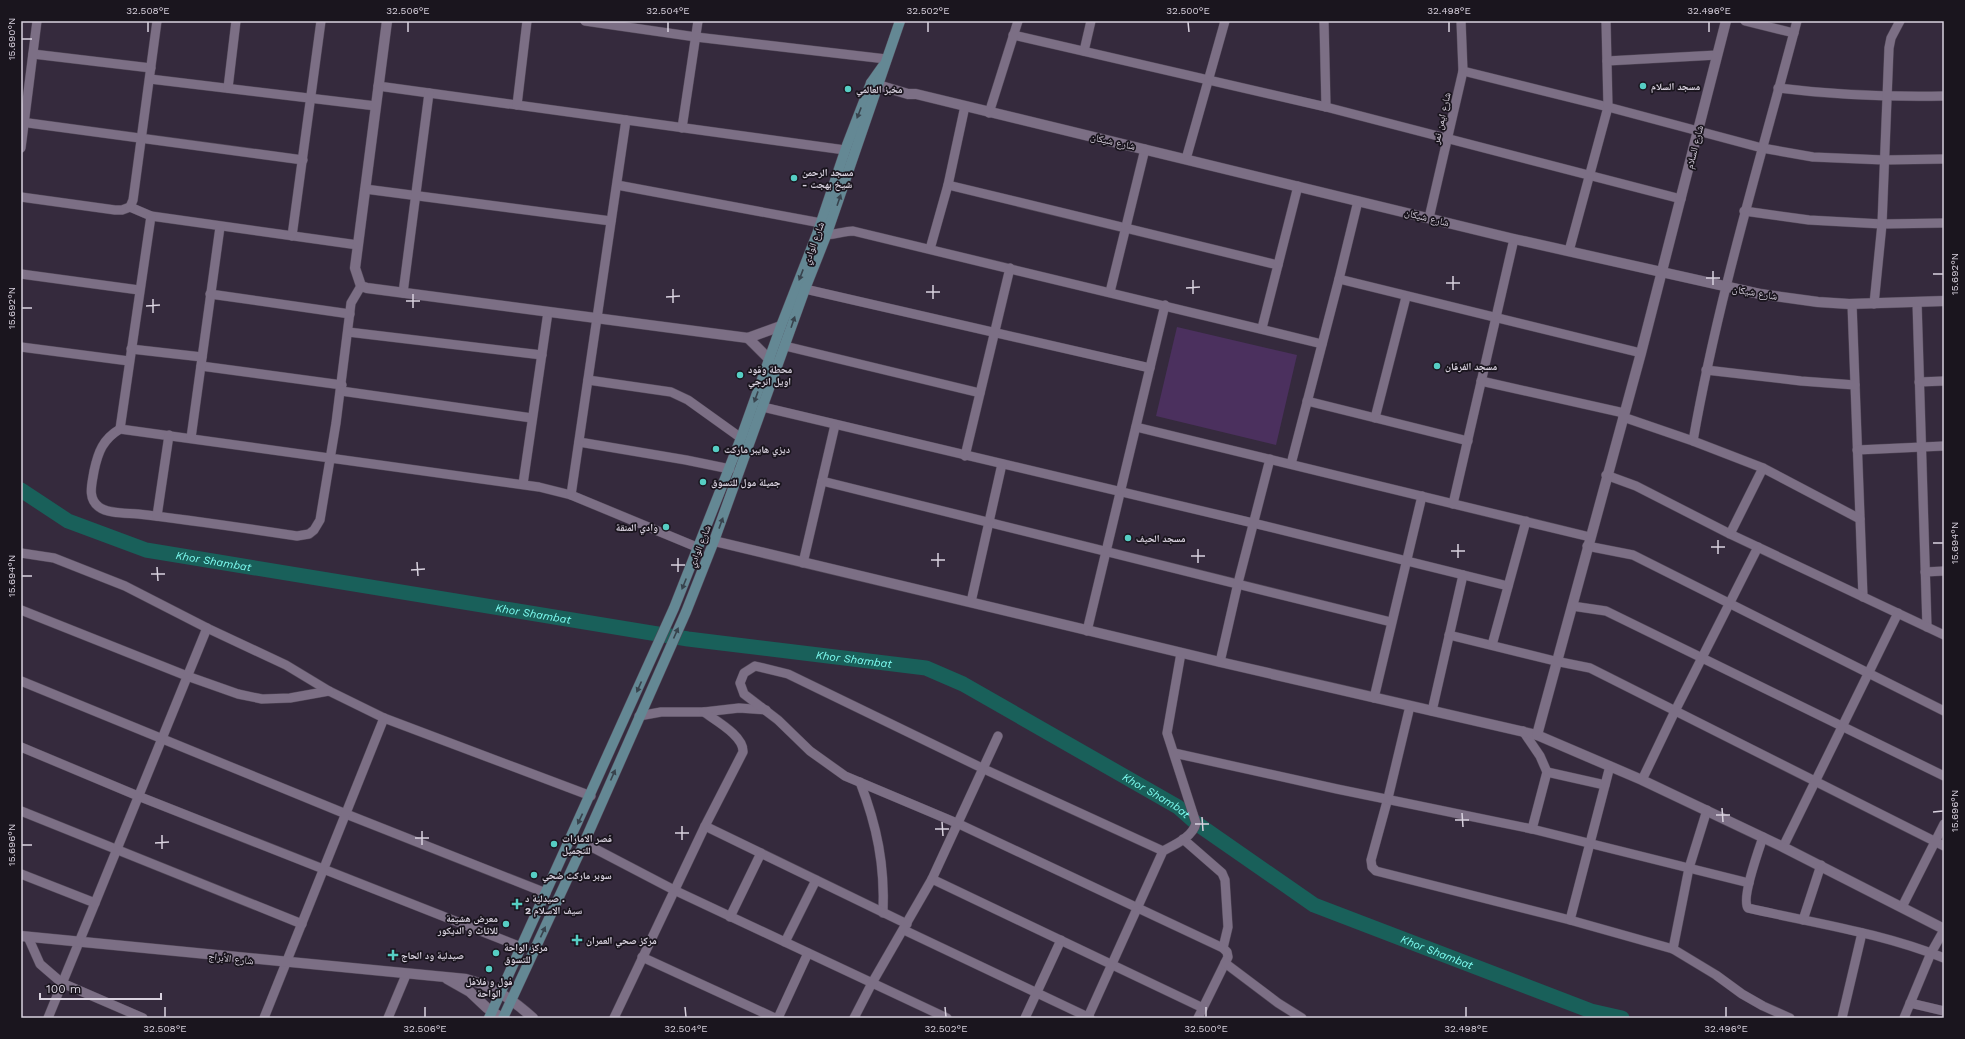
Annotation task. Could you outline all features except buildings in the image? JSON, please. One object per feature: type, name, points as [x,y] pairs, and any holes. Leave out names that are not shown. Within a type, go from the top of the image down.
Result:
[{"type":"main road","name":"شارع الوادي","points":[[490,1015],[591,796],[699,548],[730,469],[781,326],[822,235],[821,223],[845,150],[885,62],[900,21]]},
{"type":"main road","name":"شارع الوادي","points":[[502,1018],[584,843],[686,612],[714,541],[785,346],[876,81]]},
{"type":"street","points":[[21,148],[23,122],[37,21]]},
{"type":"street","points":[[130,207],[133,200],[143,138],[157,21]]},
{"type":"street","points":[[228,88],[236,21]]},
{"type":"street","points":[[292,236],[321,21]]},
{"type":"street","points":[[387,21],[355,268],[360,286],[351,303],[331,457],[320,520],[314,530],[309,534],[298,536],[157,516],[110,511],[100,508],[94,502],[90,494],[96,460],[109,435],[120,429],[331,457],[523,484],[571,494],[699,548]]},
{"type":"street","points":[[517,105],[527,21]]},
{"type":"street","points":[[585,21],[885,62]]},
{"type":"street","points":[[682,128],[698,21]]},
{"type":"street","points":[[989,112],[1018,21]]},
{"type":"street","points":[[1084,51],[1091,21]]},
{"type":"street","points":[[1186,159],[1224,21]]},
{"type":"street","points":[[1324,21],[1326,107]]},
{"type":"street","name":"شارع ايمن نمر","points":[[1429,218],[1463,72],[1461,21]]},
{"type":"street","points":[[1569,251],[1608,107],[1606,21]]},
{"type":"street","name":"شارع السلام","points":[[1537,735],[1555,661],[1572,606],[1606,475],[1641,353],[1660,273],[1726,21]]},
{"type":"street","points":[[1745,21],[1794,33]]},
{"type":"street","points":[[1693,441],[1706,370],[1725,287],[1744,211],[1797,21]]},
{"type":"street","points":[[1874,304],[1882,224],[1891,38],[1900,21]]},
{"type":"street","points":[[1013,35],[1326,107],[1590,174],[1680,199]]},
{"type":"street","points":[[33,54],[151,68]]},
{"type":"street","points":[[1607,60],[1717,55]]},
{"type":"street","points":[[1463,72],[1608,107],[1762,148],[1813,157],[1884,160],[1944,159]]},
{"type":"street","points":[[150,79],[376,106]]},
{"type":"street","name":"شارع شيكان","points":[[876,81],[910,89],[916,94],[989,112],[1514,239],[1725,287],[1818,302],[1852,304],[1944,302]]},
{"type":"street","points":[[378,86],[845,150]]},
{"type":"street","points":[[1778,88],[1831,94],[1887,97],[1944,96]]},
{"type":"street","points":[[403,293],[429,93]]},
{"type":"street","points":[[930,249],[948,185],[965,106]]},
{"type":"street","points":[[571,494],[626,120]]},
{"type":"street","points":[[23,122],[303,160]]},
{"type":"street","points":[[1110,292],[1145,149]]},
{"type":"street","points":[[617,184],[821,223]]},
{"type":"street","points":[[948,185],[1278,265]]},
{"type":"street","points":[[1262,328],[1298,186]]},
{"type":"street","points":[[365,188],[611,221]]},
{"type":"street","points":[[21,197],[115,210],[130,207],[151,216],[220,227],[358,245]]},
{"type":"street","points":[[1291,464],[1340,279],[1358,201]]},
{"type":"street","points":[[1744,211],[1809,220],[1882,224],[1944,223]]},
{"type":"street","points":[[120,429],[139,290],[151,216]]},
{"type":"street","points":[[191,438],[220,227]]},
{"type":"street","points":[[822,235],[853,231],[1262,328],[1322,344]]},
{"type":"street","points":[[1453,504],[1514,239]]},
{"type":"street","points":[[965,456],[1010,268]]},
{"type":"street","points":[[21,274],[139,290]]},
{"type":"street","points":[[1340,279],[1406,297],[1641,353]]},
{"type":"street","points":[[360,286],[403,293],[748,338],[781,326]]},
{"type":"street","points":[[805,289],[1150,368]]},
{"type":"street","points":[[210,294],[350,314]]},
{"type":"street","points":[[1375,418],[1406,297]]},
{"type":"street","points":[[1917,302],[1927,627]]},
{"type":"street","points":[[1852,304],[1863,597]]},
{"type":"street","points":[[1088,630],[1165,305]]},
{"type":"street","points":[[523,484],[548,312]]},
{"type":"street","points":[[348,332],[542,355]]},
{"type":"street","points":[[748,338],[770,360]]},
{"type":"street","points":[[785,346],[980,393]]},
{"type":"street","points":[[21,348],[129,361]]},
{"type":"street","points":[[131,349],[341,388],[532,418]]},
{"type":"street","points":[[1706,370],[1801,381],[1855,385]]},
{"type":"street","points":[[588,380],[662,390],[675,394],[688,400],[741,438]]},
{"type":"street","points":[[1481,381],[1623,415],[1763,468],[1860,519]]},
{"type":"street","points":[[1919,382],[1944,381]]},
{"type":"street","points":[[1307,401],[1468,441]]},
{"type":"street","points":[[763,407],[965,456],[1254,523],[1508,586]]},
{"type":"street","points":[[803,563],[835,425]]},
{"type":"street","points":[[1136,427],[1526,522],[1633,555],[1944,711]]},
{"type":"street","points":[[157,516],[168,435]]},
{"type":"street","points":[[579,442],[730,469]]},
{"type":"street","points":[[1857,450],[1944,446]]},
{"type":"street","points":[[1220,662],[1238,582],[1270,459]]},
{"type":"street","points":[[972,602],[1002,464]]},
{"type":"street","points":[[1730,534],[1763,468]]},
{"type":"street","points":[[1606,475],[1636,486],[1730,534],[1944,635]]},
{"type":"street","points":[[822,481],[1238,582],[1391,622]]},
{"type":"street","points":[[1374,698],[1422,496]]},
{"type":"street","points":[[1492,645],[1526,522]]},
{"type":"street","points":[[714,541],[1181,653],[1537,735],[1642,780],[1707,810],[1821,865],[1944,930],[1932,953],[1905,1017]]},
{"type":"street","points":[[1642,780],[1675,711],[1758,547]]},
{"type":"street","points":[[21,553],[54,558],[125,586],[207,628],[286,665],[329,691],[384,718],[591,796]]},
{"type":"street","points":[[1925,572],[1944,571]]},
{"type":"street","points":[[1432,711],[1463,575]]},
{"type":"street","points":[[1572,606],[1606,611],[1944,776]]},
{"type":"street","points":[[21,610],[187,676],[238,694],[262,698],[290,698],[329,691]]},
{"type":"street","points":[[1783,847],[1898,613]]},
{"type":"street","points":[[48,1018],[207,628]]},
{"type":"street","points":[[1450,635],[1555,661],[1590,668],[1944,846]]},
{"type":"street","points":[[705,826],[883,912],[905,927],[1037,993],[1089,1017],[1163,851],[1183,839],[1195,829],[1196,823],[1167,733],[1181,653]]},
{"type":"street","points":[[1163,851],[984,769],[788,674],[755,666],[744,673],[740,683],[744,694],[766,710],[828,765],[845,776],[959,824],[1223,948],[1227,952],[1225,963],[1198,1018]]},
{"type":"street","points":[[21,681],[346,814],[546,893]]},
{"type":"street","points":[[1410,706],[1388,798],[1371,860],[1372,867],[1376,872],[1570,920],[1673,949],[1716,975],[1757,1003],[1790,1018]]},
{"type":"street","points":[[639,716],[661,712],[704,712],[738,708],[766,710]]},
{"type":"street","points":[[614,1018],[705,826],[744,752],[744,746],[739,739],[704,712]]},
{"type":"street","points":[[264,1018],[384,718]]},
{"type":"street","points":[[1523,731],[1540,756],[1547,772],[1532,829]]},
{"type":"street","points":[[854,1018],[872,983],[932,879],[959,824],[998,736]]},
{"type":"street","points":[[21,747],[138,796],[521,947]]},
{"type":"street","points":[[1174,752],[1338,789],[1388,798],[1532,829],[1750,883]]},
{"type":"street","points":[[1570,920],[1610,766]]},
{"type":"street","points":[[1547,772],[1605,785]]},
{"type":"street","points":[[860,782],[879,842],[884,884],[883,912]]},
{"type":"street","points":[[1673,949],[1689,868],[1707,810]]},
{"type":"street","points":[[21,811],[302,924]]},
{"type":"street","points":[[1902,907],[1944,824]]},
{"type":"street","points":[[1763,837],[1746,900],[1746,905],[1748,908],[1862,934],[1932,953],[1944,958]]},
{"type":"street","points":[[1183,839],[1222,873],[1225,880],[1228,927],[1223,948]]},
{"type":"street","points":[[584,843],[674,890],[730,917],[947,1018]]},
{"type":"street","points":[[730,917],[761,853]]},
{"type":"street","points":[[1803,920],[1821,865]]},
{"type":"street","points":[[21,874],[95,904]]},
{"type":"street","points":[[932,879],[1203,1008]]},
{"type":"street","points":[[785,942],[816,880]]},
{"type":"street","points":[[1842,1018],[1862,934]]},
{"type":"street","points":[[25,937],[40,964],[62,983],[143,1018]]},
{"type":"street","name":"شارع الأبراج","points":[[25,937],[474,981],[500,993],[533,1018]]},
{"type":"street","points":[[1025,1018],[1061,940]]},
{"type":"street","points":[[642,957],[777,1018],[808,953]]},
{"type":"street","points":[[1225,963],[1278,1003],[1302,1018]]},
{"type":"street","points":[[388,1018],[406,975]]},
{"type":"street","points":[[442,977],[470,992],[490,1015],[502,1018]]},
{"type":"street","points":[[1910,1003],[1944,1012]]},
{"type":"shaded area","points":[[1177,327],[1297,355],[1276,445],[1156,416]]},
{"type":"waterway","name":"Khor Shambat","points":[[21,490],[68,521],[146,550],[688,639],[926,668],[963,684],[1178,807],[1196,823],[1314,905],[1591,1011],[1622,1018]]},
{"type":"place","name":"مسجد السلام","points":[[1643,86]]},
{"type":"place","name":"مخبز العالمي","points":[[848,89]]},
{"type":"place","name":"مسجد الرحمن - شيخ بهجت","points":[[794,178]]},
{"type":"place","name":"مسجد الفرقان","points":[[1437,366]]},
{"type":"place","name":"محطة وقود اويل انرجي","points":[[740,375]]},
{"type":"place","name":"ديزي هايبر ماركت","points":[[716,449]]},
{"type":"place","name":"جميلة مول للتسوق","points":[[703,482]]},
{"type":"place","name":"وادي المنقة","points":[[666,527]]},
{"type":"place","name":"مسجد الحيف","points":[[1128,538]]},
{"type":"place","name":"قصر الامارات للتجميل","points":[[554,844]]},
{"type":"place","name":"سوبر ماركت ضحي","points":[[534,875]]},
{"type":"place","name":"صيدلية د . سيف الاسلام 2","points":[[517,904]]},
{"type":"place","name":"معرض هشيمة للاثاث و الديكور","points":[[506,924]]},
{"type":"place","name":"مركز صحي العمران","points":[[577,940]]},
{"type":"place","name":"مركز الواحة للتسوق","points":[[496,953]]},
{"type":"place","name":"صيدلية ود الحاج","points":[[393,955]]},
{"type":"place","name":"فول و فلافل الواحة","points":[[489,969]]}]
